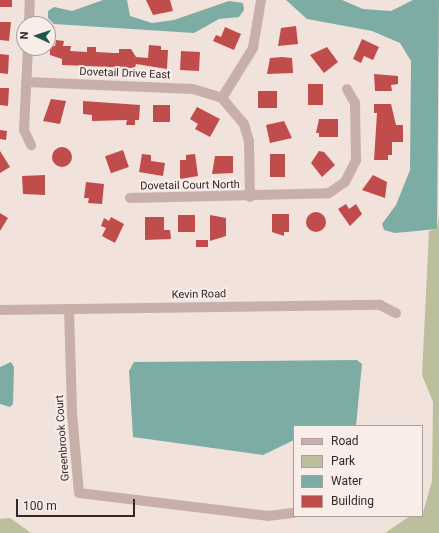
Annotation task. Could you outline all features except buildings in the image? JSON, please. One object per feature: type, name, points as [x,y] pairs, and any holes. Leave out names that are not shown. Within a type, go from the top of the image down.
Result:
[{"type":"street","points":[[29,16],[30,0]]},
{"type":"street","points":[[250,197],[249,141],[240,118],[222,98],[254,48],[261,0]]},
{"type":"street","points":[[28,56],[24,130],[31,145]]},
{"type":"street","name":"Dovetail Drive East","points":[[26,82],[193,89],[222,98]]},
{"type":"street","name":"Dovetail Court North","points":[[130,198],[319,196],[345,182],[356,160],[355,103],[347,89]]},
{"type":"street","name":"Kevin Road","points":[[0,310],[380,305],[396,313]]},
{"type":"street","name":"Greenbrook Court","points":[[69,309],[72,412],[79,493],[268,516],[293,513]]},
{"type":"green space","points":[[439,215],[439,533],[385,533],[409,517],[423,517],[432,481],[433,402],[422,375],[429,231],[437,229]]},
{"type":"green space","points":[[10,518],[31,533],[0,533],[0,519]]},
{"type":"water","points":[[103,0],[127,0],[130,16],[152,23],[174,20],[229,1],[243,3],[244,10],[239,17],[219,19],[194,33],[56,24],[56,16],[48,16],[48,11],[54,7],[72,11]]},
{"type":"water","points":[[286,0],[342,0],[363,9],[391,11],[413,0],[439,0],[437,229],[395,233],[384,230],[382,224],[396,205],[410,170],[411,61],[400,43],[372,31],[307,19]]},
{"type":"water","points":[[357,360],[362,364],[356,425],[293,425],[293,440],[263,455],[133,437],[129,371],[134,362]]},
{"type":"water","points":[[11,362],[14,367],[13,404],[10,407],[0,404],[0,367]]}]
